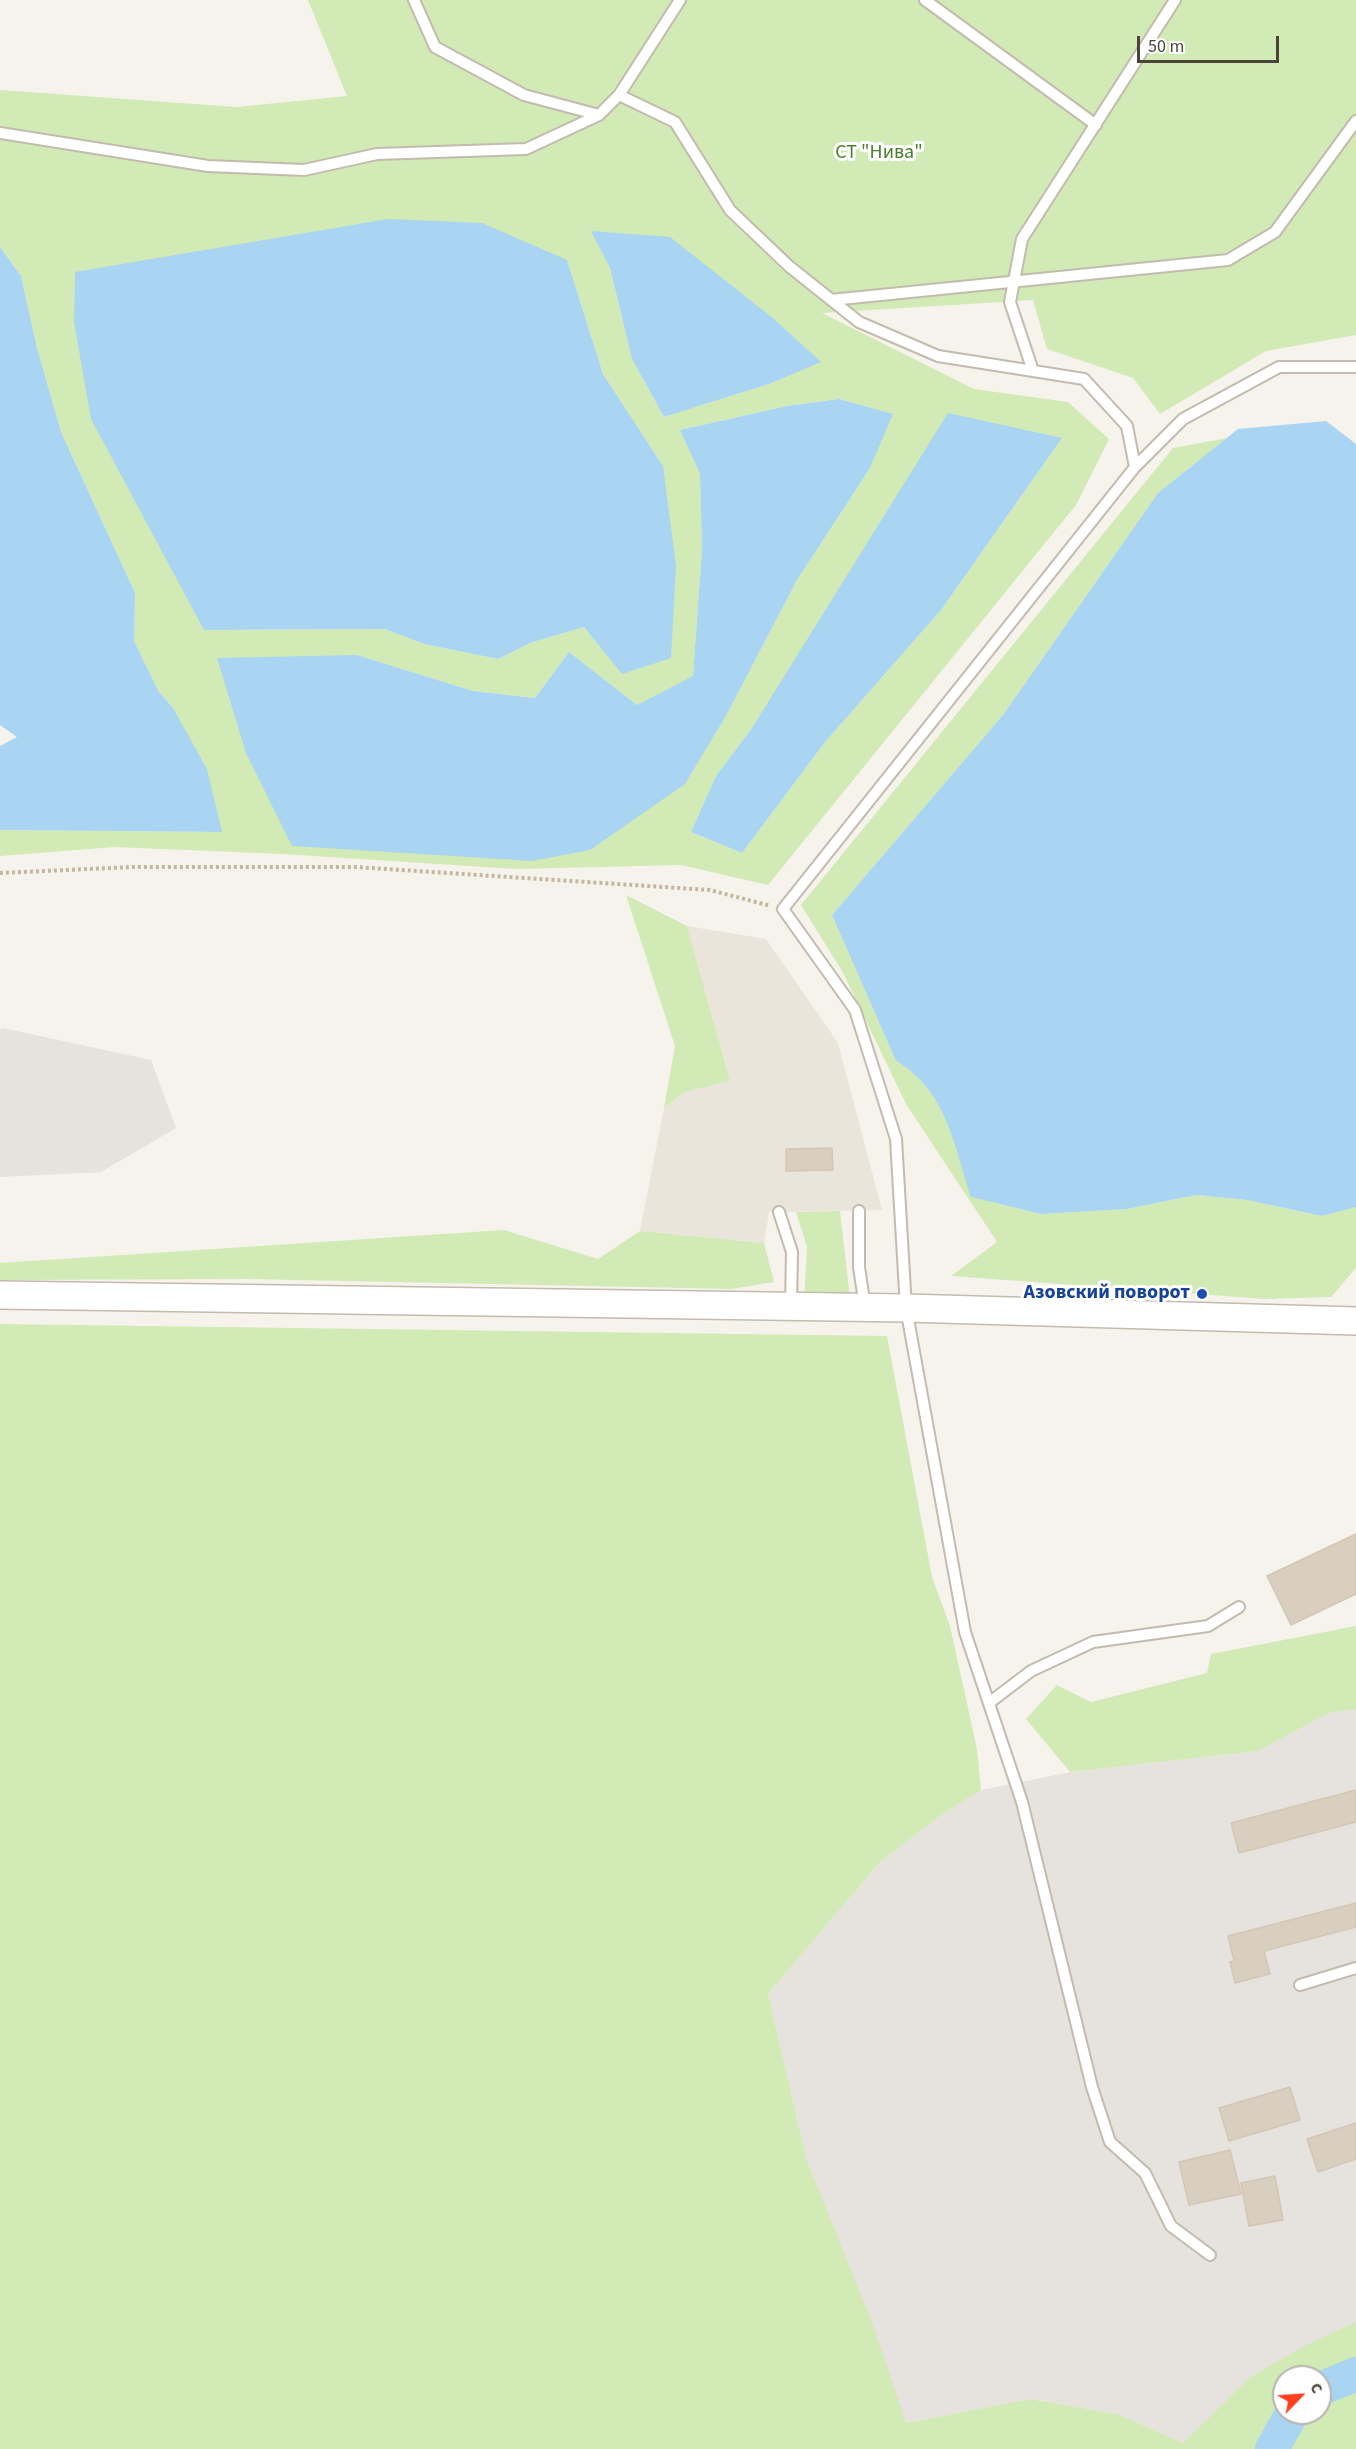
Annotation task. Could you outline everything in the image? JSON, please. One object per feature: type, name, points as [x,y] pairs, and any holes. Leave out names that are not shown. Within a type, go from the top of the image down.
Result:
[{"type":"street","points":[[0,1295],[865,1307],[1356,1321]]},
{"type":"lane","points":[[414,0],[435,47],[524,95],[599,115]]},
{"type":"lane","points":[[0,134],[208,166],[304,170],[377,154],[526,149],[599,115],[619,95],[680,0]]},
{"type":"lane","points":[[925,0],[1096,124]]},
{"type":"lane","points":[[1033,371],[1010,302],[1022,239],[1175,0]]},
{"type":"lane","points":[[619,95],[675,122],[730,210],[790,267],[859,322],[938,356],[1084,379],[1127,426],[1135,467]]},
{"type":"lane","points":[[831,300],[1228,260],[1275,232],[1356,121]]},
{"type":"lane","points":[[1209,2255],[1171,2226],[1145,2173],[1110,2142],[1092,2087],[1022,1802],[966,1632],[906,1308],[896,1139],[855,1010],[783,909],[1135,467],[1183,419],[1279,367],[1356,367]]},
{"type":"lane","points":[[858,1211],[859,1267],[865,1307]]},
{"type":"lane","points":[[779,1212],[792,1252],[791,1306]]},
{"type":"lane","points":[[989,1702],[1031,1671],[1093,1642],[1208,1626],[1239,1607]]},
{"type":"lane","points":[[1300,1984],[1356,1968]]},
{"type":"path","points":[[0,873],[133,867],[355,867],[710,890],[783,909]]},
{"type":"shaded area","points":[[687,926],[766,939],[838,1043],[882,1210],[769,1212],[764,1243],[640,1231],[664,1108],[685,1092],[730,1081]]},
{"type":"shaded area","points":[[0,1029],[151,1060],[176,1128],[101,1172],[0,1177]]},
{"type":"shaded area","points":[[1356,1709],[1356,2323],[1249,2378],[1183,2443],[1118,2414],[1031,2399],[906,2423],[807,2161],[768,1994],[880,1862],[944,1813],[981,1790],[1070,1772],[1258,1751],[1329,1713]]},
{"type":"green space","name":"СТ \"Нива\"","points":[[308,0],[1356,0],[1356,335],[1266,351],[1160,414],[1133,378],[1047,349],[1033,300],[822,313],[974,389],[1068,402],[1109,439],[1076,505],[768,885],[681,865],[516,869],[282,854],[114,847],[0,856],[0,830],[221,832],[173,708],[159,692],[134,641],[135,593],[61,432],[37,348],[21,276],[0,247],[0,90],[237,107],[347,96]],"holes":[[[592,231],[774,319],[820,362],[769,384],[664,417],[632,359],[610,268]],[[567,260],[603,374],[663,466],[622,673],[584,627],[530,643],[498,659],[424,644],[385,629],[204,630]],[[839,399],[892,414],[870,468],[797,580],[727,714],[590,850],[357,655],[473,691],[535,698],[569,652],[637,705],[693,677],[702,549],[700,474],[680,430],[786,406]],[[1062,438],[941,610],[825,742],[742,853],[691,832],[716,776],[752,728]]]},
{"type":"green space","points":[[1227,438],[1158,493],[1003,715],[832,915],[896,1061],[913,1073],[926,1087],[946,1120],[972,1197],[1041,1214],[1127,1209],[1196,1195],[1247,1200],[1322,1216],[1356,1207],[1356,1268],[1331,1297],[1266,1299],[951,1276],[997,1242],[906,1104],[842,971],[801,905],[1173,448]]},
{"type":"green space","points":[[626,895],[687,926],[730,1081],[685,1092],[664,1108],[675,1046]]},
{"type":"green space","points":[[840,1211],[851,1307],[804,1306],[807,1247],[796,1212]]},
{"type":"green space","points":[[504,1230],[598,1259],[640,1231],[764,1243],[774,1282],[732,1289],[249,1279],[0,1280],[0,1263]]},
{"type":"green space","points":[[0,1324],[887,1336],[932,1577],[950,1626],[977,1749],[981,1790],[944,1813],[880,1862],[768,1994],[807,2161],[873,2325],[906,2423],[1030,2399],[1118,2414],[1183,2443],[1249,2378],[1304,2346],[1356,2322],[1356,2449],[0,2449]]},
{"type":"green space","points":[[1356,1626],[1356,1709],[1329,1713],[1258,1751],[1070,1772],[1026,1719],[1057,1685],[1091,1702],[1207,1673],[1211,1654]]},
{"type":"water","points":[[388,219],[482,223],[567,260],[603,374],[663,466],[676,566],[671,658],[622,674],[584,627],[530,643],[498,659],[424,644],[385,629],[204,630],[91,419],[74,322],[75,272]]},
{"type":"water","points":[[591,231],[670,237],[774,319],[821,362],[769,384],[664,417],[632,359],[610,268]]},
{"type":"water","points":[[0,247],[21,276],[37,348],[61,432],[135,593],[134,641],[159,692],[173,708],[207,769],[222,832],[0,830],[0,746],[17,737],[0,725]]},
{"type":"water","points":[[839,399],[893,414],[870,468],[797,580],[727,714],[685,784],[590,850],[532,861],[292,846],[246,753],[217,658],[357,655],[473,691],[535,698],[569,652],[637,705],[693,676],[702,549],[700,474],[680,430],[787,406]]},
{"type":"water","points":[[948,413],[1062,438],[941,610],[825,742],[742,853],[691,832],[716,776],[752,728]]},
{"type":"water","points":[[1326,421],[1356,444],[1356,1207],[1322,1216],[1247,1200],[1196,1195],[1127,1209],[1041,1214],[971,1197],[946,1120],[926,1087],[913,1073],[896,1061],[832,915],[1003,715],[1158,493],[1238,429]]},
{"type":"building","points":[[832,1148],[833,1170],[786,1171],[786,1149]]},
{"type":"building","points":[[1356,1534],[1356,1594],[1291,1625],[1267,1576]]},
{"type":"building","points":[[1356,1790],[1356,1822],[1239,1853],[1231,1823]]},
{"type":"building","points":[[1356,1903],[1356,1927],[1264,1951],[1270,1974],[1235,1983],[1230,1962],[1234,1961],[1228,1936]]},
{"type":"building","points":[[1290,2087],[1300,2120],[1229,2141],[1219,2108]]},
{"type":"building","points":[[1356,2123],[1356,2159],[1318,2172],[1307,2139]]},
{"type":"building","points":[[1230,2150],[1241,2194],[1189,2205],[1179,2162]]},
{"type":"building","points":[[1275,2176],[1283,2220],[1249,2226],[1241,2183]]},
{"type":"waterway","points":[[1332,2384],[1356,2374]]},
{"type":"waterway","points":[[1272,2449],[1285,2425]]},
{"type":"place","name":"Азовский поворот","points":[[1202,1294]]}]
